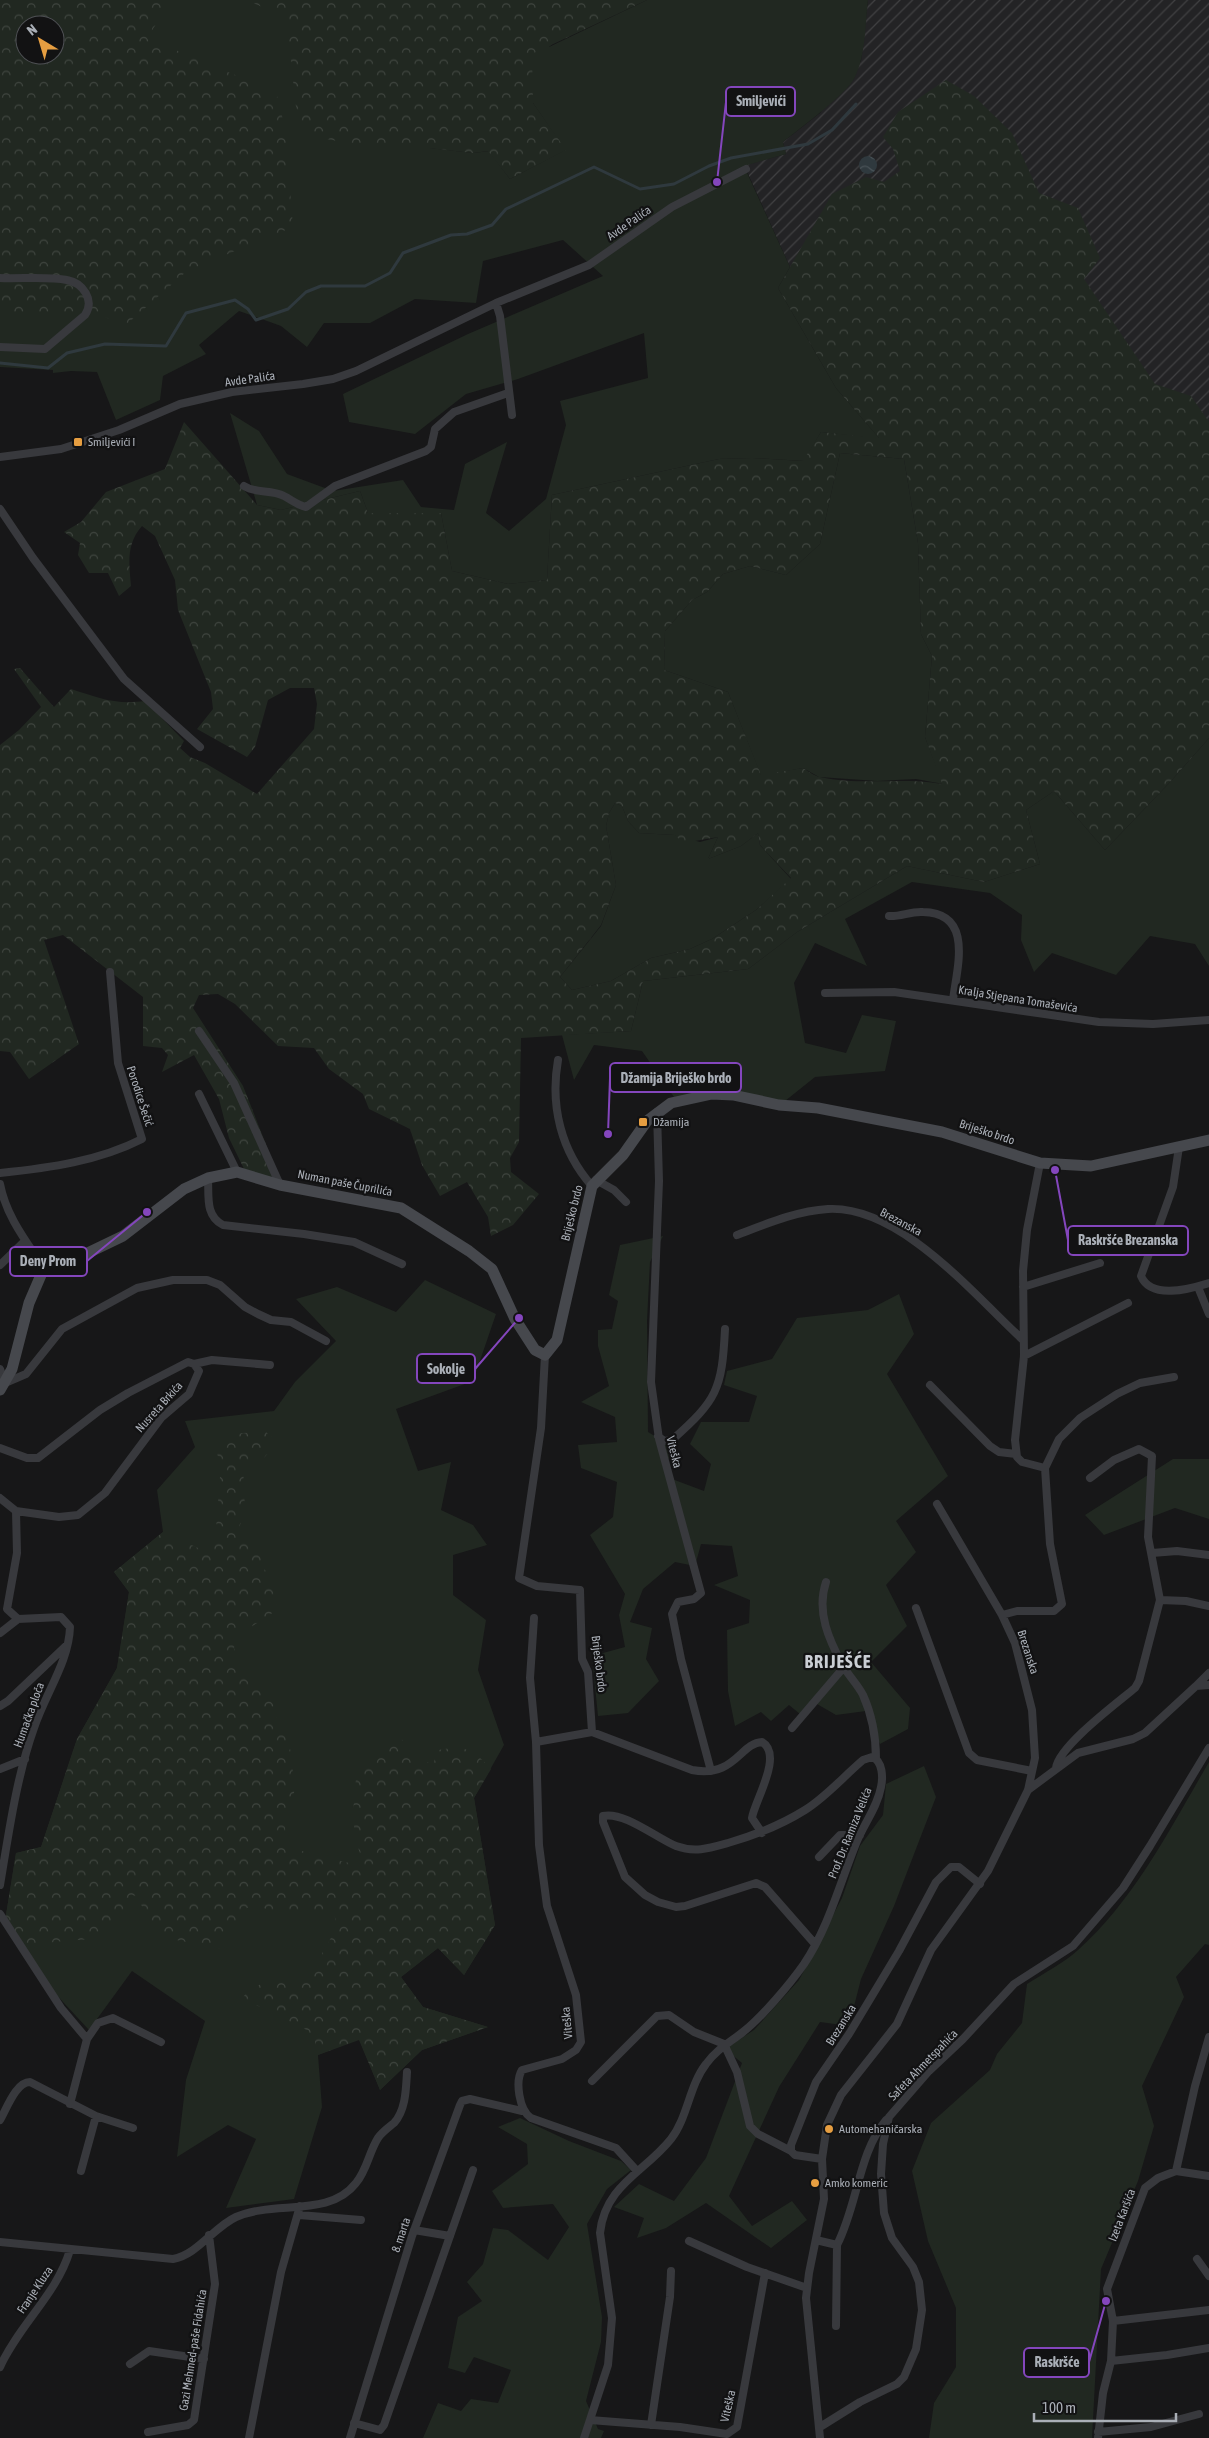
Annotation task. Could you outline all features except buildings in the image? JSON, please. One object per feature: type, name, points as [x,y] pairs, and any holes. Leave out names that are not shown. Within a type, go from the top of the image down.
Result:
[{"type":"street","name":"Avde Palića","points":[[0,456],[61,449],[119,430],[180,404],[232,392],[333,379],[356,370],[496,303],[589,265],[672,207],[746,169]]},
{"type":"street","points":[[0,278],[68,280],[86,293],[90,299],[90,308],[85,315],[45,349],[0,347]]},
{"type":"street","points":[[496,303],[500,316],[512,415]]},
{"type":"street","points":[[244,486],[252,491],[283,495],[298,505],[306,507],[335,486],[426,451],[431,447],[434,429],[454,412],[508,393]]},
{"type":"street","points":[[0,509],[33,558],[124,679],[200,747]]},
{"type":"street","points":[[889,916],[921,911],[932,912],[949,918],[959,945],[953,1000]]},
{"type":"street","name":"Porodice Šečić","points":[[0,1173],[87,1160],[122,1149],[142,1139],[118,1063],[110,972]]},
{"type":"street","name":"Kralja Stjepana Tomaševića","points":[[825,993],[894,992],[1099,1022],[1153,1024],[1209,1020]]},
{"type":"street","name":"Numan paše Čuprilića","points":[[199,1031],[234,1083],[280,1185]]},
{"type":"street","points":[[558,1060],[554,1077],[558,1124],[575,1164],[594,1183],[614,1190],[626,1202]]},
{"type":"street","points":[[199,1094],[237,1172]]},
{"type":"street","name":"Briješko brdo","points":[[592,1732],[588,1672],[582,1658],[580,1590],[537,1586],[519,1578],[541,1428],[545,1355],[557,1340],[594,1183],[623,1154],[647,1121],[657,1112],[671,1104],[692,1097],[712,1094],[733,1095],[779,1105],[818,1108],[872,1117],[933,1130],[1040,1163],[1091,1166],[1209,1140]]},
{"type":"street","name":"Viteška","points":[[657,1112],[659,1181],[651,1382],[658,1436],[701,1593],[694,1599],[678,1602],[672,1614],[681,1659],[711,1771]]},
{"type":"street","points":[[1179,1147],[1173,1187],[1140,1276],[1145,1283],[1164,1290],[1198,1287],[1209,1284]]},
{"type":"street","points":[[1040,1163],[1027,1230],[1023,1287],[1024,1356],[1015,1440],[1016,1454],[1022,1462],[1045,1468]]},
{"type":"street","name":"Numan paše Čuprilića","points":[[44,1268],[69,1262],[123,1236],[184,1189],[208,1178],[237,1172],[280,1185],[401,1208],[469,1251],[492,1269],[515,1319],[535,1350],[545,1355]]},
{"type":"street","points":[[208,1178],[210,1213],[214,1220],[223,1225],[354,1242],[402,1264]]},
{"type":"street","points":[[0,1184],[2,1196],[13,1222],[44,1268],[29,1303],[12,1369],[2,1386]]},
{"type":"street","name":"Brezanska","points":[[737,1235],[784,1217],[829,1209],[852,1212],[877,1220],[916,1241],[937,1258],[1023,1340]]},
{"type":"street","points":[[0,1265],[25,1241]]},
{"type":"street","points":[[1023,1287],[1100,1263]]},
{"type":"street","points":[[2,1386],[26,1374],[62,1329],[137,1288],[173,1280],[207,1280],[220,1286],[245,1307],[258,1314],[272,1320],[291,1322],[326,1341]]},
{"type":"street","points":[[1198,1287],[1209,1314]]},
{"type":"street","points":[[1024,1356],[1128,1303]]},
{"type":"street","points":[[658,1436],[664,1441],[672,1440],[709,1405],[717,1389],[724,1351],[725,1329]]},
{"type":"street","points":[[194,1364],[212,1360],[270,1365]]},
{"type":"street","name":"Nusreta Brkića","points":[[0,1448],[27,1458],[38,1458],[100,1410],[128,1393],[185,1363],[194,1364],[199,1372],[189,1394],[161,1418],[105,1493],[78,1515],[59,1517],[16,1511]]},
{"type":"street","points":[[0,1369],[2,1386]]},
{"type":"street","name":"Brezanska","points":[[820,2438],[813,2380],[807,2288],[824,2199],[822,2159],[827,2125],[841,2095],[897,2024],[932,1950],[980,1884],[1028,1790],[1036,1742],[1032,1710],[1015,1644],[1002,1615],[1017,1611],[1054,1612],[1062,1604],[1050,1544],[1045,1468],[1059,1439],[1080,1418],[1116,1394],[1140,1383],[1174,1377]]},
{"type":"street","points":[[930,1385],[990,1446],[999,1452],[1016,1454]]},
{"type":"street","points":[[1056,1768],[1060,1756],[1098,1719],[1135,1688],[1139,1681],[1160,1600],[1148,1537],[1152,1456],[1139,1449],[1128,1453],[1090,1478]]},
{"type":"street","points":[[0,1498],[16,1511],[16,1554],[7,1610],[18,1619]]},
{"type":"street","points":[[937,1504],[1002,1615]]},
{"type":"street","points":[[1152,1554],[1177,1551],[1209,1555]]},
{"type":"street","points":[[826,1582],[821,1606],[824,1622],[844,1667],[862,1695],[871,1718],[876,1738],[876,1759]]},
{"type":"street","points":[[1160,1600],[1186,1600],[1209,1606]]},
{"type":"street","points":[[916,1608],[968,1753],[977,1760],[1032,1771]]},
{"type":"street","points":[[0,1633],[18,1619],[61,1617],[70,1627],[70,1643]]},
{"type":"street","name":"Viteška","points":[[522,2111],[520,2074],[522,2070],[562,2059],[576,2050],[581,2042],[576,1995],[547,1906],[539,1845],[536,1742],[530,1678],[534,1618]]},
{"type":"street","name":"Humačka ploča","points":[[0,1706],[8,1701],[70,1643]]},
{"type":"street","name":"Humačka ploča","points":[[0,1885],[16,1790],[34,1726],[70,1643]]},
{"type":"street","points":[[792,1728],[844,1667]]},
{"type":"street","points":[[1028,1790],[1078,1753],[1133,1739],[1145,1733],[1209,1673]]},
{"type":"street","points":[[1196,1686],[1209,1686]]},
{"type":"street","points":[[536,1742],[592,1732],[692,1770],[711,1771],[725,1767],[755,1744],[765,1744],[770,1753],[770,1762],[762,1794],[752,1818],[762,1833]]},
{"type":"street","name":"Safeta Ahmetspahića","points":[[820,2427],[860,2402],[897,2384],[904,2377],[916,2349],[922,2310],[919,2282],[913,2266],[892,2238],[884,2213],[881,2167],[888,2117],[929,2071],[963,2039],[1014,1984],[1073,1946],[1122,1888],[1150,1846],[1209,1748]]},
{"type":"street","name":"Prof. Dr. Ramiza Velića","points":[[637,2171],[672,2138],[704,2066],[724,2044],[752,2024],[794,1977],[815,1944],[881,1789],[880,1766],[876,1759],[872,1757],[863,1760],[806,1809],[762,1833],[694,1851],[676,1846],[639,1825],[609,1815],[603,1816],[603,1822],[625,1877],[644,1895],[658,1902],[676,1907],[756,1883],[765,1886],[815,1944]]},
{"type":"street","points":[[0,1769],[25,1759]]},
{"type":"street","points":[[818,1857],[840,1835],[860,1835]]},
{"type":"street","name":"Brezanska","points":[[791,2151],[816,2082],[849,2034],[899,1951],[936,1882],[951,1867],[959,1867],[980,1884]]},
{"type":"street","points":[[0,1914],[61,2008],[87,2039]]},
{"type":"street","points":[[592,2081],[657,2016],[665,2014],[694,2032],[724,2044],[737,2072],[750,2126],[758,2134],[791,2151],[795,2155],[822,2159]]},
{"type":"street","points":[[70,2104],[87,2039],[98,2023],[118,2018],[161,2042]]},
{"type":"street","points":[[1209,2037],[1195,2086],[1176,2170],[1209,2176]]},
{"type":"street","points":[[0,2242],[173,2259],[182,2257],[227,2222],[249,2213],[282,2206],[331,2202],[342,2196],[357,2182],[377,2139],[394,2122],[401,2111],[407,2072]]},
{"type":"street","points":[[0,2120],[19,2088],[26,2082],[35,2083],[70,2104],[96,2116],[133,2128]]},
{"type":"street","name":"8. marta","points":[[350,2438],[414,2230],[462,2101],[470,2099],[522,2111]]},
{"type":"street","points":[[522,2111],[531,2118],[616,2148],[637,2171],[611,2197],[601,2222],[601,2253],[612,2318],[608,2365],[584,2438]]},
{"type":"street","points":[[81,2171],[96,2116]]},
{"type":"street","points":[[836,2326],[838,2245],[848,2224],[870,2146],[888,2117]]},
{"type":"street","points":[[354,2423],[380,2430],[384,2424],[473,2170]]},
{"type":"street","name":"Izeta Karšića","points":[[1098,2435],[1111,2361],[1113,2321],[1107,2289],[1145,2188],[1158,2178],[1176,2170]]},
{"type":"street","points":[[249,2438],[281,2272],[299,2215],[300,2206]]},
{"type":"street","points":[[299,2215],[361,2220]]},
{"type":"street","points":[[414,2230],[450,2236]]},
{"type":"street","name":"Gazi Mehmed-paše Fidahića","points":[[148,2432],[188,2425],[194,2420],[216,2277],[210,2235]]},
{"type":"street","points":[[816,2240],[838,2245]]},
{"type":"street","points":[[689,2241],[765,2273],[807,2288]]},
{"type":"street","name":"Franje Kluza","points":[[0,2367],[10,2346],[50,2292],[66,2262],[70,2250]]},
{"type":"street","points":[[1196,2259],[1209,2276]]},
{"type":"street","points":[[652,2425],[670,2297],[671,2271]]},
{"type":"street","name":"Viteška","points":[[590,2420],[652,2425],[718,2436],[727,2434],[737,2427],[765,2273]]},
{"type":"street","points":[[1113,2321],[1209,2310]]},
{"type":"street","points":[[1111,2361],[1168,2356],[1209,2348]]},
{"type":"street","points":[[130,2364],[149,2351],[204,2359]]},
{"type":"street","points":[[1098,2435],[1152,2427],[1199,2414]]},
{"type":"shaded area","points":[[868,0],[1209,0],[1209,471],[991,155],[790,267],[744,165],[786,154],[783,142],[820,113],[861,61]]},
{"type":"green space","points":[[0,0],[602,0],[549,47],[647,0],[868,0],[861,59],[859,68],[850,84],[833,102],[783,142],[786,154],[744,166],[790,267],[778,288],[836,388],[880,439],[821,432],[804,461],[752,458],[719,459],[552,495],[547,580],[508,584],[452,571],[441,513],[368,513],[360,491],[281,510],[257,505],[230,413],[259,431],[287,474],[333,491],[403,480],[421,507],[454,510],[465,464],[507,442],[486,513],[509,531],[546,499],[566,425],[560,401],[648,378],[644,333],[518,379],[466,394],[415,434],[349,422],[343,394],[468,334],[603,276],[563,240],[483,261],[476,303],[415,299],[370,323],[324,323],[307,347],[281,326],[239,311],[199,345],[206,354],[163,376],[160,400],[116,420],[97,372],[71,371],[53,373],[53,370],[0,367]],"holes":[[[533,103],[565,150],[510,179],[489,151],[473,153],[430,148]]]},
{"type":"green space","points":[[0,0],[172,0],[147,38],[276,92],[285,128],[293,227],[187,271],[127,324],[84,311],[12,316],[0,305]]},
{"type":"green space","points":[[246,0],[647,0],[532,54],[533,103],[566,150],[510,179],[488,151],[473,153],[401,145],[359,145],[299,134],[286,17]]},
{"type":"green space","points":[[946,80],[974,96],[1012,133],[1039,193],[1078,208],[1100,258],[1084,279],[1155,384],[1191,396],[1209,422],[1209,738],[1171,781],[1105,850],[1054,791],[1026,810],[1040,864],[984,882],[907,866],[797,932],[748,969],[643,981],[631,1031],[521,1038],[519,1142],[510,1158],[511,1172],[539,1194],[513,1225],[491,1236],[488,1217],[467,1182],[440,1196],[422,1165],[410,1129],[369,1109],[363,1094],[329,1069],[314,1048],[278,1046],[235,1004],[218,994],[199,995],[193,1008],[243,1086],[280,1180],[245,1171],[229,1138],[219,1099],[194,1055],[162,1072],[168,1055],[162,1048],[143,1046],[143,997],[63,935],[44,940],[79,1044],[29,1079],[10,1052],[0,1051],[0,745],[19,730],[41,707],[14,669],[20,668],[54,707],[71,689],[116,701],[145,701],[184,741],[180,748],[190,757],[205,763],[257,794],[314,729],[317,704],[314,688],[290,688],[268,700],[255,747],[247,757],[197,729],[213,709],[211,692],[178,610],[175,580],[155,536],[142,526],[137,533],[133,540],[130,554],[131,586],[119,596],[108,573],[89,573],[78,555],[80,543],[64,532],[81,522],[106,492],[165,469],[184,422],[257,505],[281,510],[360,491],[368,513],[441,513],[452,571],[508,584],[547,580],[552,495],[719,459],[752,458],[803,461],[821,432],[879,438],[836,388],[778,288],[832,194],[866,177],[884,182],[900,171],[893,149],[883,137],[898,112]],"holes":[[[840,453],[904,459],[918,543],[921,634],[932,656],[925,737],[942,784],[912,781],[835,780],[813,775],[803,768],[761,775],[728,692],[664,670],[665,631],[692,600],[707,592],[723,574],[750,566],[786,575],[820,544]],[[615,803],[622,806],[628,821],[639,833],[675,835],[683,843],[718,837],[708,859],[741,846],[758,833],[760,845],[791,878],[756,910],[712,939],[690,949],[651,958],[611,981],[572,990],[560,977],[601,925],[616,885],[606,826],[609,813]]]},
{"type":"green space","points":[[840,453],[904,459],[918,543],[921,634],[932,656],[925,737],[943,784],[916,779],[877,781],[819,777],[803,768],[761,776],[728,692],[664,670],[665,631],[692,600],[707,592],[723,574],[750,566],[786,575],[820,544]]},
{"type":"green space","points":[[1209,738],[1209,966],[1195,944],[1150,936],[1116,975],[1052,953],[1034,972],[1021,940],[1022,915],[990,893],[912,882],[845,919],[867,966],[815,943],[794,983],[805,1043],[846,1053],[862,1015],[896,1021],[885,1071],[815,1077],[780,1105],[732,1094],[674,1097],[642,1051],[594,1045],[574,1080],[562,1035],[631,1031],[643,981],[748,969],[797,932],[907,866],[984,882],[1040,864],[1026,810],[1054,791],[1105,850]]},
{"type":"green space","points":[[615,803],[622,806],[628,821],[639,833],[675,835],[700,842],[718,837],[708,859],[741,846],[758,833],[760,845],[791,879],[756,910],[712,939],[690,949],[651,958],[611,981],[572,990],[560,977],[601,926],[616,885],[606,826],[609,813]]},
{"type":"green space","points":[[663,1236],[650,1262],[647,1321],[648,1432],[673,1447],[665,1468],[672,1479],[704,1491],[711,1464],[690,1444],[701,1422],[749,1422],[757,1396],[724,1385],[727,1371],[772,1359],[797,1318],[868,1310],[899,1294],[914,1334],[887,1374],[948,1476],[896,1521],[916,1552],[886,1585],[907,1626],[871,1662],[910,1708],[908,1729],[880,1744],[866,1711],[836,1715],[817,1704],[800,1714],[789,1705],[771,1721],[761,1712],[735,1726],[728,1691],[727,1630],[749,1623],[750,1600],[714,1585],[738,1576],[732,1546],[701,1544],[695,1566],[675,1562],[643,1589],[630,1622],[652,1628],[646,1659],[659,1681],[628,1713],[598,1716],[592,1656],[625,1647],[619,1615],[625,1594],[590,1535],[613,1517],[617,1482],[581,1468],[578,1445],[617,1442],[615,1417],[581,1402],[609,1386],[598,1346],[598,1330],[612,1329],[618,1301],[609,1295],[620,1245]]},
{"type":"green space","points":[[425,1280],[496,1314],[473,1381],[396,1409],[418,1471],[451,1462],[441,1510],[473,1525],[487,1545],[453,1555],[453,1595],[486,1620],[478,1670],[504,1745],[474,1798],[495,1925],[464,1975],[438,1948],[401,1977],[423,2007],[488,2027],[422,2050],[380,2090],[359,2039],[318,2055],[322,2107],[294,2199],[226,2208],[256,2139],[228,2125],[177,2157],[186,2080],[205,2021],[132,1971],[89,2030],[51,1989],[5,1921],[16,1853],[41,1847],[77,1739],[117,1668],[129,1592],[114,1572],[163,1532],[157,1490],[195,1447],[185,1421],[274,1411],[295,1382],[336,1341],[296,1299],[337,1287],[396,1312]]},
{"type":"green space","points":[[266,1432],[278,1442],[262,1460],[243,1465],[245,1511],[236,1536],[260,1548],[264,1568],[276,1591],[277,1610],[237,1636],[234,1648],[245,1679],[272,1698],[279,1726],[288,1732],[295,1789],[285,1825],[286,1847],[353,1864],[362,1859],[358,1848],[353,1816],[357,1771],[381,1748],[385,1741],[401,1739],[409,1745],[413,1764],[434,1762],[438,1750],[462,1748],[473,1752],[491,1769],[474,1798],[495,1925],[464,1975],[438,1948],[401,1977],[423,2007],[488,2027],[422,2050],[380,2090],[359,2040],[318,2055],[314,2037],[305,2029],[242,1998],[255,1987],[262,1984],[304,1980],[314,1968],[337,1927],[334,1913],[273,1912],[254,1904],[242,1911],[222,1949],[161,1937],[135,1895],[104,1938],[53,1942],[28,1955],[5,1921],[16,1853],[41,1847],[77,1739],[117,1668],[129,1592],[114,1572],[163,1532],[209,1553],[216,1529],[221,1464],[212,1441],[242,1433]]},
{"type":"green space","points":[[1173,1459],[1209,1459],[1209,1519],[1175,1508],[1104,1535],[1085,1515]]},
{"type":"green space","points":[[1209,1762],[1209,1945],[1205,1944],[1176,1977],[1184,1997],[1142,2086],[1154,2126],[1138,2181],[1101,2269],[1092,2438],[929,2438],[934,2403],[956,2367],[956,2308],[928,2241],[912,2171],[931,2123],[990,2070],[997,2054],[1022,2023],[1027,1984],[1060,1964],[1078,1950],[1117,1908],[1151,1861]]},
{"type":"green space","points":[[924,1766],[936,1797],[894,1906],[861,1979],[849,2026],[820,2022],[779,2087],[729,2196],[752,2226],[792,2201],[807,2220],[771,2248],[706,2203],[666,2228],[637,2238],[644,2218],[614,2207],[639,2184],[674,2201],[706,2158],[742,2063],[725,2049],[754,2030],[799,1980],[842,1898],[860,1846],[883,1815],[886,1784]]},
{"type":"green space","points":[[520,2118],[569,2141],[621,2161],[631,2170],[607,2189],[587,2224],[602,2317],[601,2342],[586,2401],[598,2429],[604,2431],[601,2438],[423,2438],[438,2403],[461,2411],[471,2399],[498,2403],[511,2370],[474,2357],[465,2373],[448,2368],[458,2317],[482,2301],[467,2282],[483,2264],[493,2228],[508,2230],[548,2260],[569,2227],[553,2204],[503,2208],[492,2191],[528,2164],[527,2144],[498,2127]]},
{"type":"water","points":[[868,156],[874,159],[877,165],[874,171],[868,174],[862,171],[859,165],[862,159]]},
{"type":"waterway","points":[[0,363],[48,368],[67,353],[105,344],[166,346],[186,313],[235,300],[248,309],[256,320],[288,309],[306,292],[321,286],[365,286],[390,273],[403,253],[451,235],[467,234],[492,225],[506,209],[594,167],[640,189],[674,184],[709,166],[731,158],[808,144],[832,130],[856,104]]},
{"type":"place","name":"Smiljevići","points":[[717,182]]},
{"type":"place","name":"Smiljevići I","points":[[78,442]]},
{"type":"place","name":"Džamija","points":[[643,1122]]},
{"type":"place","name":"Džamija Briješko brdo","points":[[608,1134]]},
{"type":"place","name":"Raskršće Brezanska","points":[[1055,1170]]},
{"type":"place","name":"Deny Prom","points":[[147,1212]]},
{"type":"place","name":"Sokolje","points":[[519,1318]]},
{"type":"place","name":"Automehaničarska","points":[[829,2129]]},
{"type":"place","name":"Amko komeric","points":[[815,2183]]},
{"type":"place","name":"Raskršće","points":[[1106,2301]]},
{"type":"district","name":"BRIJEŠĆE","points":[[838,1661]]}]
